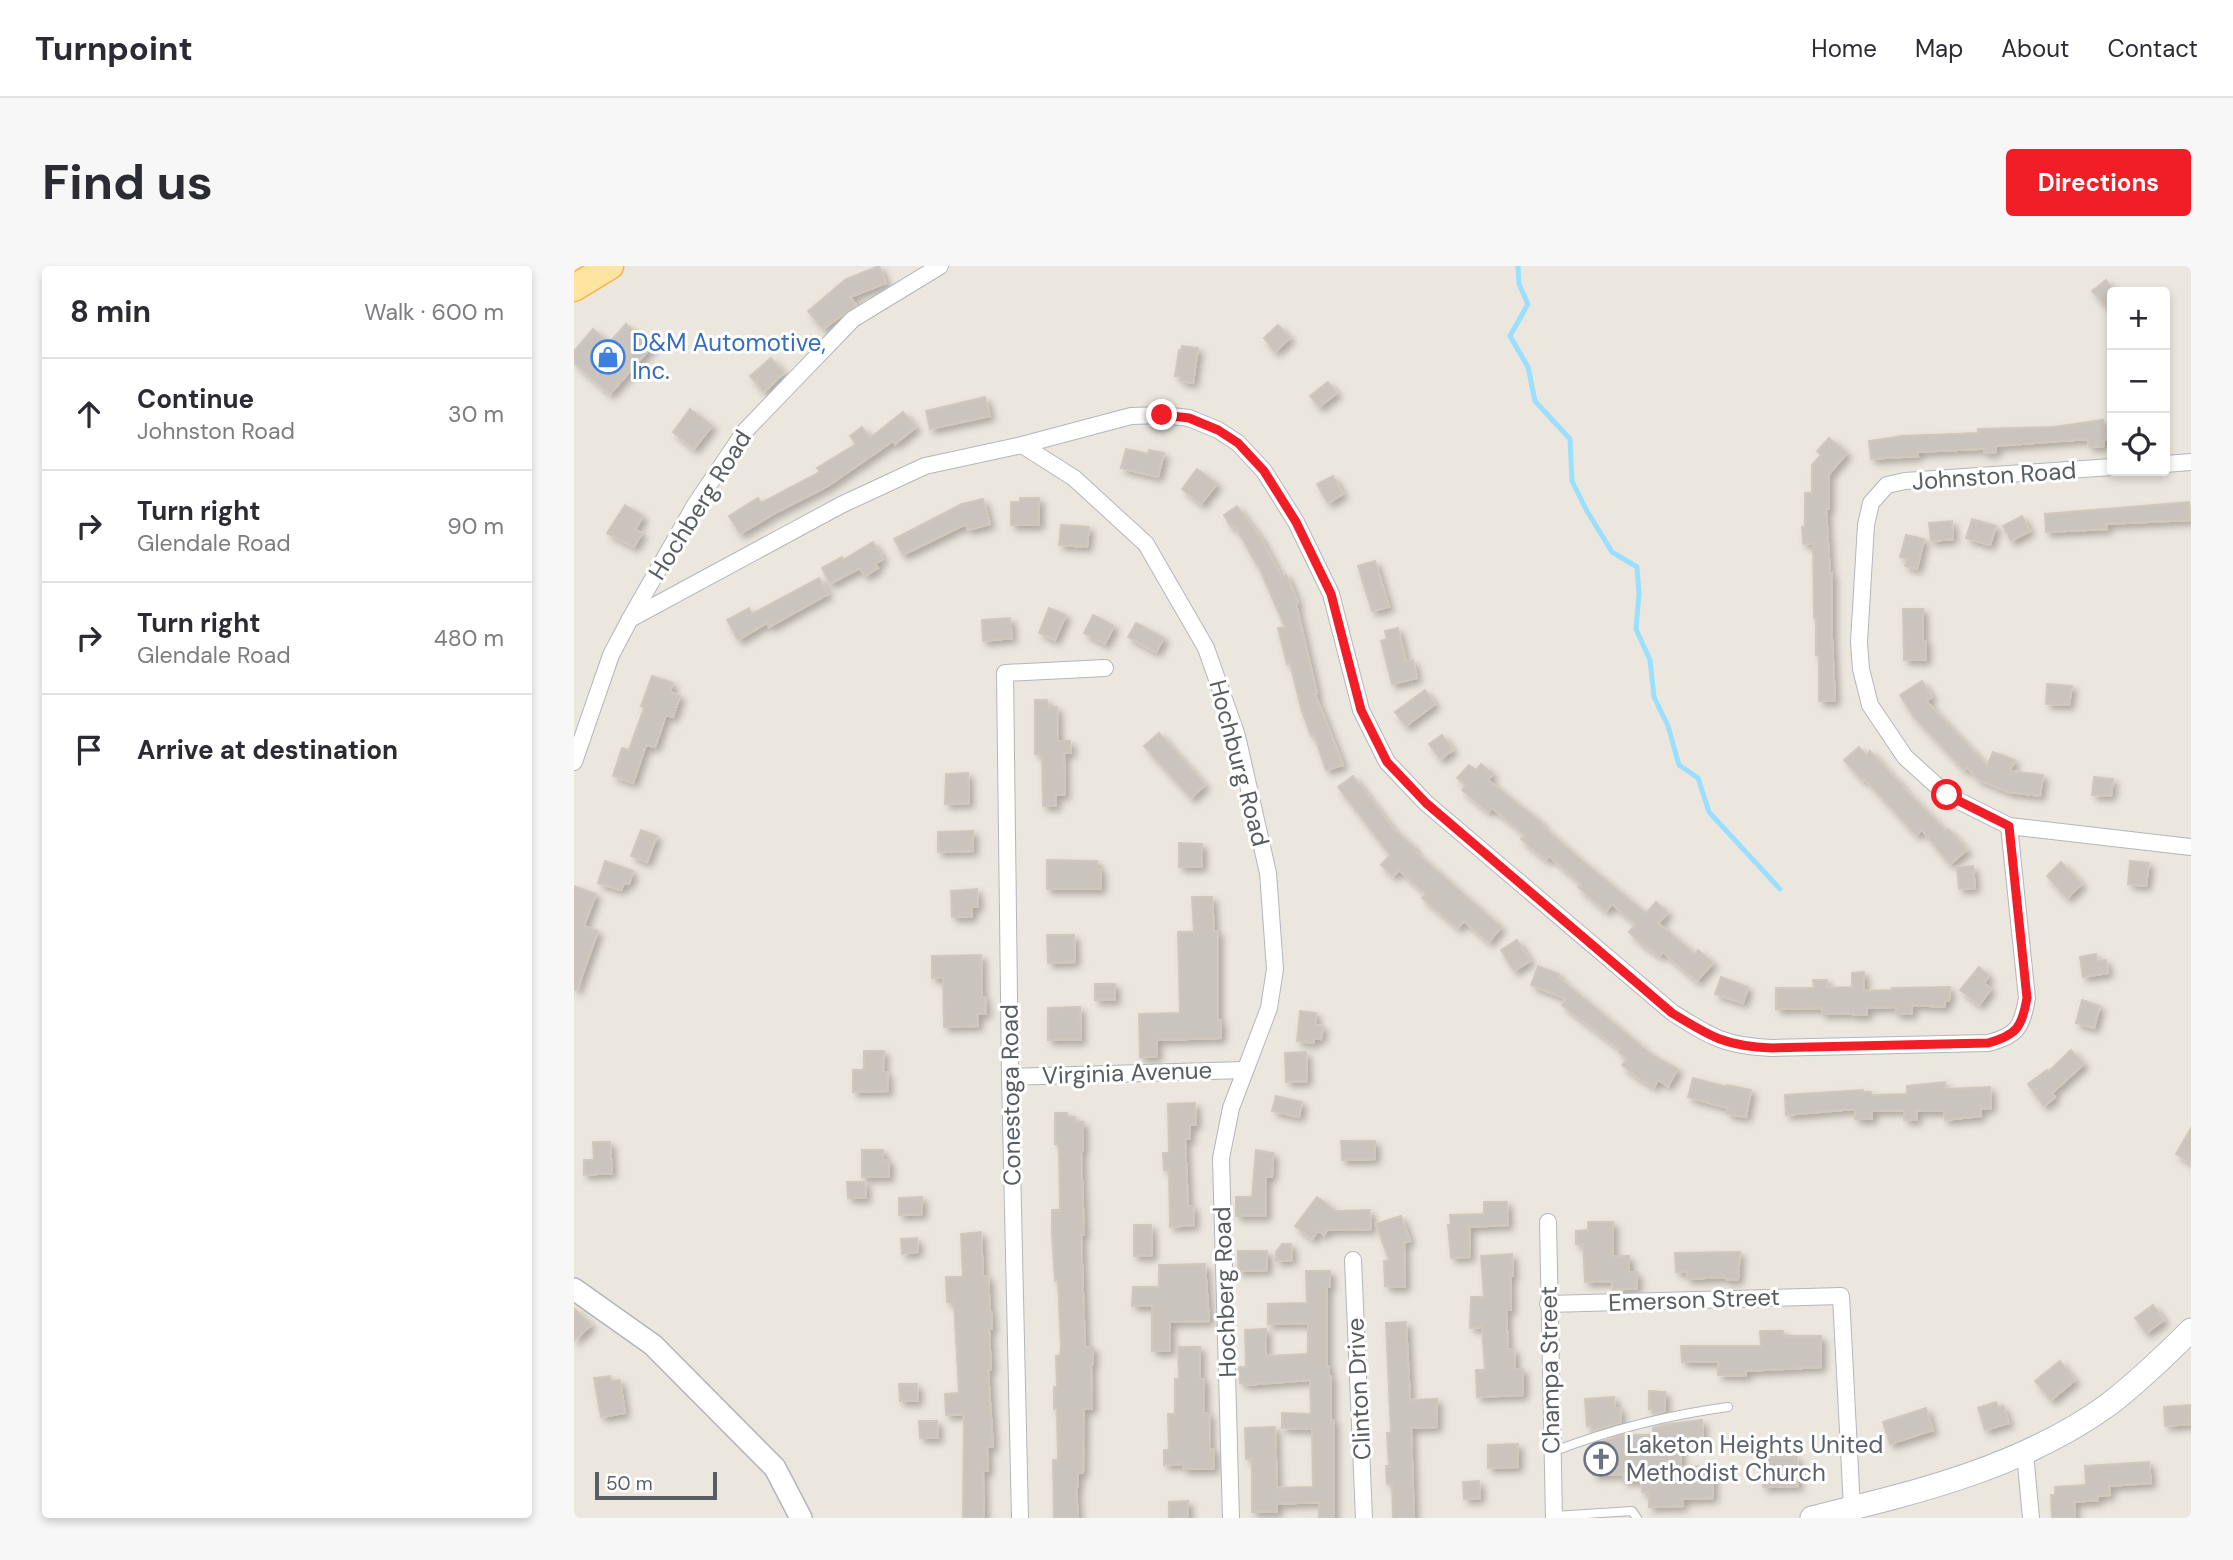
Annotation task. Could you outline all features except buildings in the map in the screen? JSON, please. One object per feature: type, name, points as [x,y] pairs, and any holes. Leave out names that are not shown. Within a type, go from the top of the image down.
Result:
[{"type":"main road","points":[[574,288],[610,266]]},
{"type":"main road","points":[[1812,1518],[1932,1486],[2025,1452],[2106,1406],[2141,1379],[2191,1331]]},
{"type":"street","name":"Hochberg Road","points":[[574,762],[611,655],[695,505],[745,430],[853,319],[940,266]]},
{"type":"street","name":"Hochberg Road","points":[[630,619],[841,505],[925,467],[1131,416],[1189,418],[1218,430],[1238,443],[1264,471],[1296,522],[1331,594],[1361,710],[1387,762],[1426,803],[1672,1013],[1709,1036],[1740,1046],[1772,1048],[1988,1043],[2006,1038],[2016,1031],[2024,1017],[2027,998],[2009,826]]},
{"type":"street","name":"Hochburg Road","points":[[1022,445],[1074,478],[1146,544],[1206,648],[1237,736],[1268,873],[1275,969],[1269,1008],[1244,1070]]},
{"type":"street","points":[[2170,464],[2191,462]]},
{"type":"street","name":"Johnston Road","points":[[2107,467],[1905,481],[1887,485],[1871,503],[1866,525],[1859,642],[1861,669],[1870,705],[1905,758],[1947,795],[2009,826],[2191,847]]},
{"type":"street","name":"Conestoga Road","points":[[1020,1518],[1010,1077],[1005,673],[1105,668]]},
{"type":"street","name":"Hochberg Road","points":[[1231,1518],[1221,1158],[1231,1108],[1244,1070]]},
{"type":"street","name":"Virginia Avenue","points":[[1010,1077],[1244,1070]]},
{"type":"street","name":"Champa Street","points":[[1548,1222],[1554,1517]]},
{"type":"street","name":"Clinton Drive","points":[[1353,1260],[1364,1518]]},
{"type":"street","points":[[574,1289],[653,1345],[775,1468],[801,1518]]},
{"type":"street","name":"Emerson Street","points":[[1548,1304],[1841,1296],[1852,1508]]},
{"type":"street","points":[[2025,1452],[2031,1518]]},
{"type":"lane","points":[[1552,1452],[1585,1439],[1686,1412],[1728,1407]]},
{"type":"lane","points":[[1554,1517],[1632,1511],[1637,1518]]},
{"type":"waterway","points":[[1518,266],[1519,284],[1528,304],[1510,336],[1528,367],[1535,401],[1570,439],[1572,481],[1587,511],[1612,552],[1637,567],[1639,594],[1636,629],[1650,660],[1654,697],[1668,726],[1679,765],[1698,778],[1709,812],[1780,889]]},
{"type":"place","name":"D&M Automotive, Inc.","points":[[608,357]]},
{"type":"place","name":"Laketon Heights United Methodist Church","points":[[1601,1459]]},
{"type":"route","points":[[1162,415],[1189,418],[1218,430],[1238,443],[1264,471],[1296,522],[1331,594],[1361,710],[1387,762],[1426,803],[1672,1013],[1709,1036],[1740,1046],[1772,1048],[1988,1043],[2006,1038],[2016,1031],[2024,1017],[2027,998],[2009,826],[1947,795]]}]
